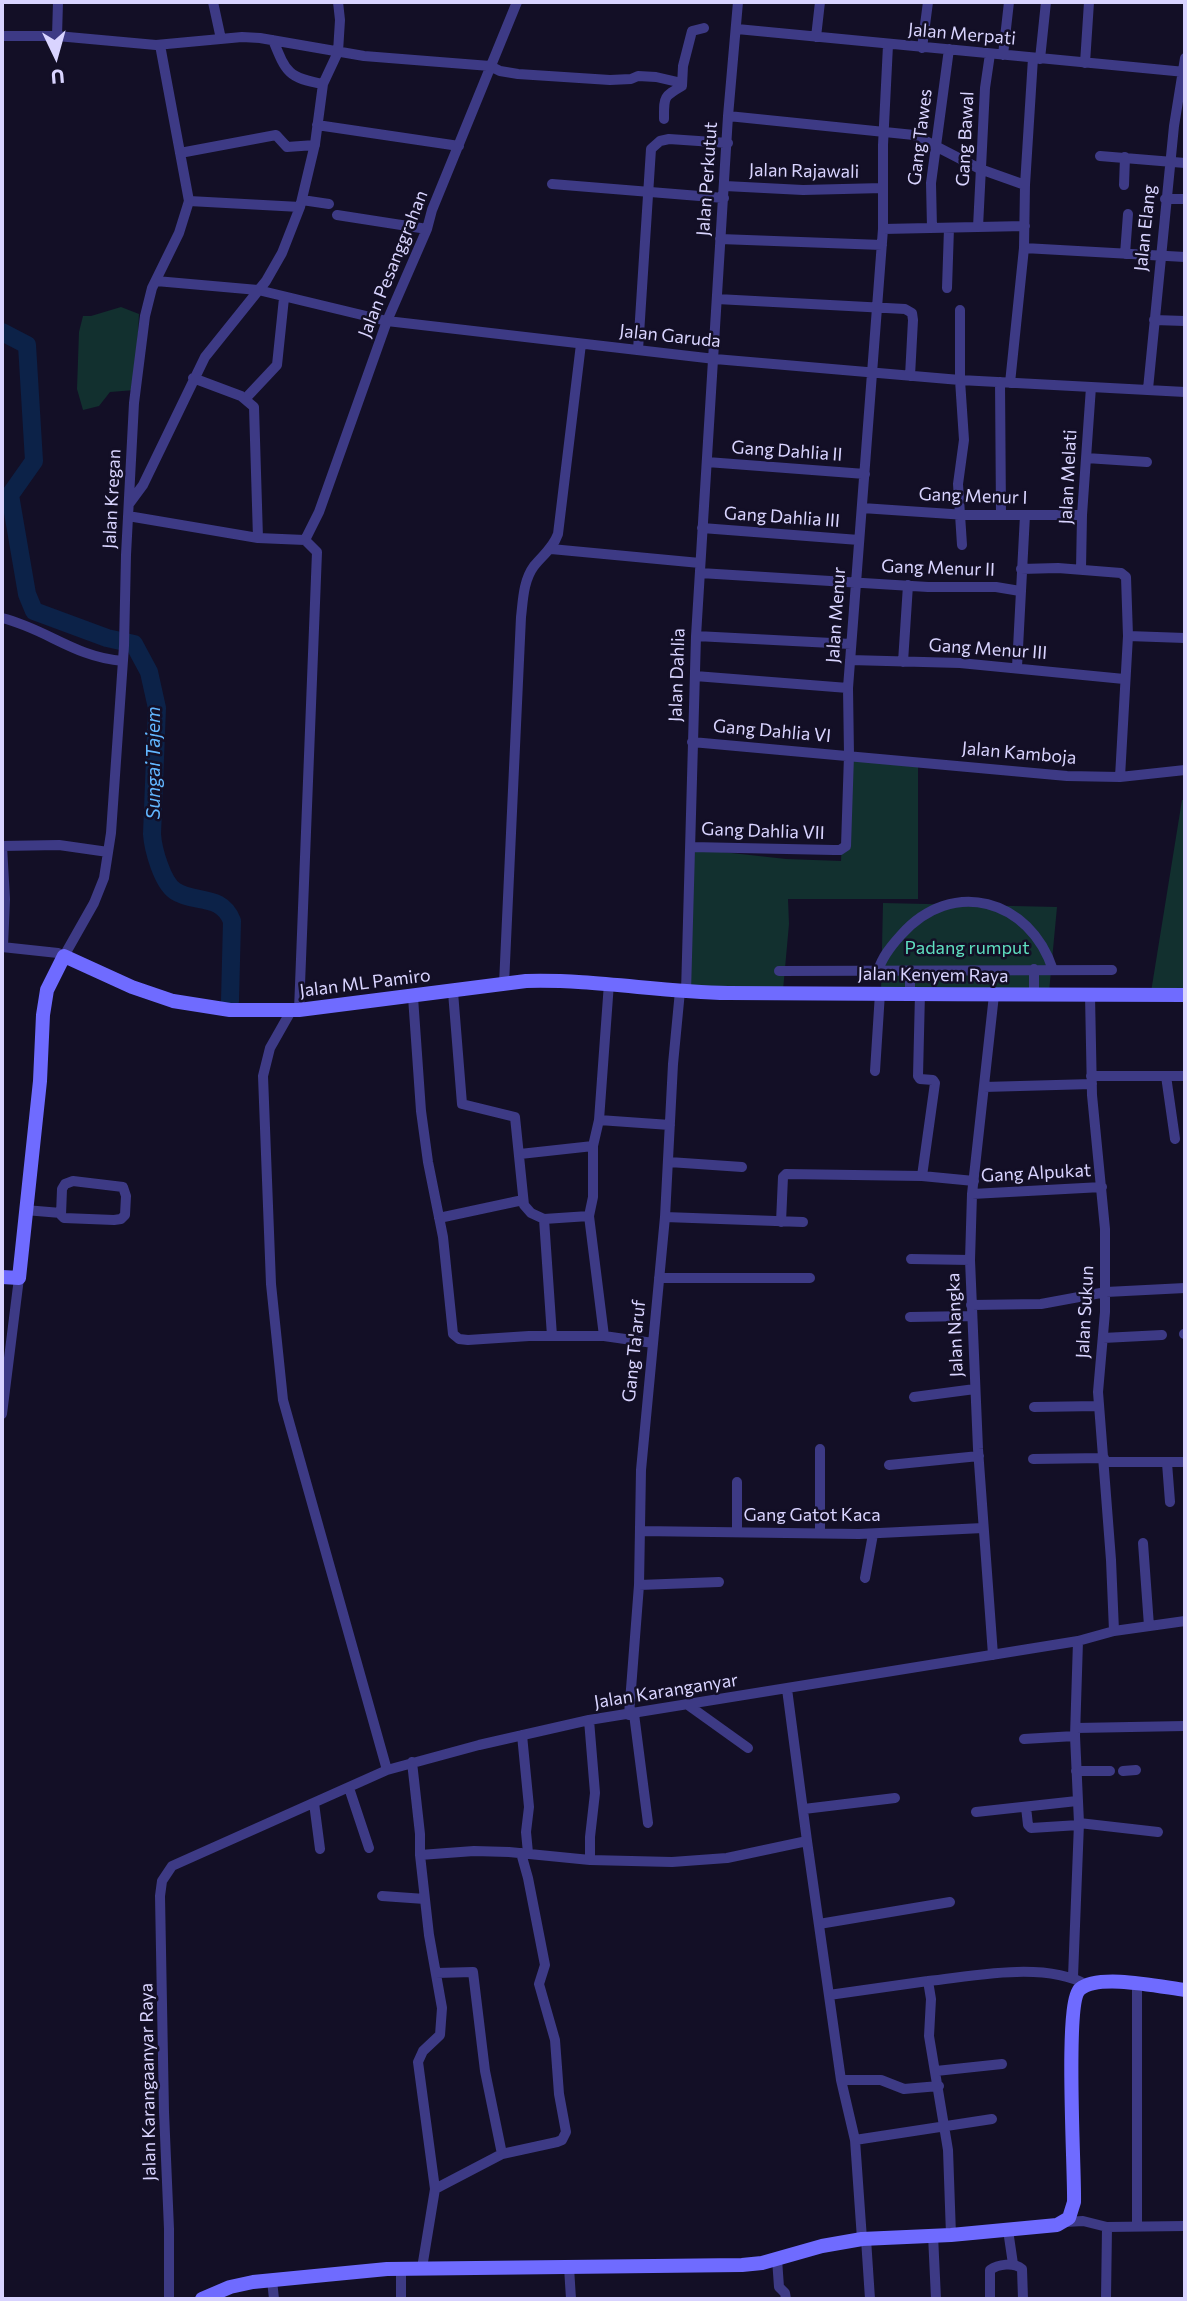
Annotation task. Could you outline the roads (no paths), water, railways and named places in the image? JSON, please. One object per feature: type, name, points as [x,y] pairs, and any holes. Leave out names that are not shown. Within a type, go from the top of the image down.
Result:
[{"type":"street","points":[[57,36],[58,2]]},
{"type":"street","points":[[213,2],[220,39]]},
{"type":"street","points":[[338,2],[338,52],[323,84],[315,145],[301,203],[282,253],[266,281],[217,339],[193,378],[143,485],[128,510],[258,538],[305,540],[317,552],[295,1010],[270,1048],[263,1076],[271,1284],[282,1400],[387,1770]]},
{"type":"street","name":"Jalan Pesanggrahan","points":[[305,540],[319,512],[387,321],[427,229],[517,2]]},
{"type":"street","name":"Jalan Perkutut","points":[[715,359],[720,239],[738,2]]},
{"type":"street","points":[[816,37],[820,2]]},
{"type":"street","points":[[922,48],[928,2]]},
{"type":"street","points":[[1003,55],[1009,2]]},
{"type":"street","points":[[1001,515],[1005,383],[1024,248],[1025,185],[1037,58],[1046,2]]},
{"type":"street","points":[[1085,63],[1089,2]]},
{"type":"street","points":[[664,119],[667,94],[682,86],[692,31],[704,28]]},
{"type":"street","name":"Jalan Merpati","points":[[737,29],[1184,72]]},
{"type":"street","points":[[2,36],[57,36],[160,45],[242,37],[398,60],[490,66],[518,74],[610,80],[638,76],[682,83]]},
{"type":"street","points":[[273,40],[292,75],[298,80],[323,84]]},
{"type":"street","name":"Jalan Kregan","points":[[64,956],[94,903],[104,878],[114,809],[134,403],[143,328],[149,296],[182,225],[189,201],[160,45]]},
{"type":"street","name":"Jalan Menur","points":[[834,850],[844,848],[847,841],[848,688],[882,246],[888,45]]},
{"type":"street","name":"Gang Tawes","points":[[932,228],[931,183],[949,49]]},
{"type":"street","name":"Gang Bawal","points":[[978,227],[985,88],[990,54]]},
{"type":"street","name":"Jalan Elang","points":[[1148,389],[1174,126],[1185,58]]},
{"type":"street","points":[[728,117],[914,135],[980,169],[1025,185]]},
{"type":"street","points":[[317,125],[458,146]]},
{"type":"street","points":[[180,153],[276,135],[287,147],[315,145]]},
{"type":"street","points":[[638,350],[650,153],[660,141],[676,139],[728,144]]},
{"type":"street","points":[[1100,156],[1185,163]]},
{"type":"street","points":[[1124,185],[1125,157]]},
{"type":"street","name":"Jalan Rajawali","points":[[552,184],[648,191],[724,192],[883,188]]},
{"type":"street","points":[[1166,199],[1185,199]]},
{"type":"street","points":[[189,201],[330,204]]},
{"type":"street","points":[[1125,254],[1128,214]]},
{"type":"street","points":[[337,215],[427,229]]},
{"type":"street","points":[[883,229],[1025,226]]},
{"type":"street","points":[[947,288],[949,228]]},
{"type":"street","points":[[720,239],[882,246]]},
{"type":"street","points":[[1024,248],[1185,257]]},
{"type":"street","name":"Jalan Garuda","points":[[156,281],[258,290],[387,321],[715,359],[960,380],[1185,391]]},
{"type":"street","points":[[246,398],[277,365],[284,298]]},
{"type":"street","points":[[717,299],[905,309],[912,313],[910,376]]},
{"type":"street","points":[[960,310],[960,380],[964,440],[958,484],[962,545]]},
{"type":"street","points":[[1154,320],[1185,321]]},
{"type":"street","points":[[504,984],[521,617],[528,578],[534,566],[551,549],[558,534],[581,344]]},
{"type":"street","name":"Jalan Dahlia","points":[[683,991],[691,847],[696,636],[715,359]]},
{"type":"street","points":[[193,378],[224,388],[252,403],[255,411],[258,538]]},
{"type":"street","name":"Jalan Melati","points":[[1081,569],[1091,387]]},
{"type":"street","points":[[1086,458],[1147,462]]},
{"type":"street","name":"Gang Dahlia II","points":[[707,463],[865,474]]},
{"type":"street","name":"Gang Menur I","points":[[862,508],[961,514],[1082,514]]},
{"type":"street","points":[[1017,667],[1024,515]]},
{"type":"street","name":"Gang Dahlia III","points":[[702,528],[859,540]]},
{"type":"street","name":"Gang Menur II","points":[[551,549],[700,568],[855,583],[996,587],[1020,591]]},
{"type":"street","points":[[1021,569],[1081,569],[1121,573],[1126,577],[1128,636],[1120,777]]},
{"type":"street","points":[[903,662],[908,586]]},
{"type":"street","points":[[2,618],[37,629],[82,653],[123,661]]},
{"type":"street","points":[[696,636],[851,644]]},
{"type":"street","points":[[1128,636],[1185,638]]},
{"type":"street","name":"Gang Menur III","points":[[850,660],[1017,667],[1124,679]]},
{"type":"street","points":[[695,676],[848,688]]},
{"type":"street","name":"Gang Dahlia VI","points":[[692,742],[849,754]]},
{"type":"street","name":"Jalan Kamboja","points":[[849,754],[1012,772],[1120,777],[1185,770]]},
{"type":"street","points":[[2,1414],[4,1371],[19,1278],[40,1081],[43,1015],[47,990],[64,956],[58,953],[2,947],[5,899],[2,846],[59,845],[108,852]]},
{"type":"street","name":"Gang Dahlia VII","points":[[691,847],[834,850]]},
{"type":"street","points":[[878,971],[889,949],[912,923],[946,904],[974,901],[999,908],[1025,923],[1044,945],[1054,970]]},
{"type":"street","name":"Jalan ML Pamiro","points":[[64,956],[132,987],[173,1001],[230,1010],[295,1010],[556,980],[683,991]]},
{"type":"street","points":[[1034,969],[1034,995]]},
{"type":"street","points":[[779,971],[1112,970]]},
{"type":"street","points":[[910,971],[915,993],[918,1076],[935,1083],[922,1176]]},
{"type":"street","points":[[604,1336],[589,1216],[593,1197],[593,1146],[599,1120],[609,983]]},
{"type":"street","name":"Jalan Kenyem Raya","points":[[683,991],[1185,995]]},
{"type":"street","name":"Gang Ta'aruf","points":[[648,1824],[631,1714],[639,1584],[641,1470],[665,1217],[673,1064],[683,991]]},
{"type":"street","points":[[453,992],[462,1104],[515,1117],[523,1200],[531,1213],[544,1219],[589,1216]]},
{"type":"street","points":[[875,1071],[880,993]]},
{"type":"street","name":"Jalan Nangka","points":[[993,1655],[983,1528],[970,1260],[972,1194],[994,995]]},
{"type":"street","name":"Jalan Sukun","points":[[1090,995],[1092,1080],[1102,1187],[1106,1292],[1098,1380],[1114,1631]]},
{"type":"street","points":[[413,996],[421,1111],[443,1237],[451,1329],[454,1336],[468,1340],[604,1336],[653,1343]]},
{"type":"street","points":[[1166,1076],[1175,1139]]},
{"type":"street","points":[[984,1087],[1185,1076]]},
{"type":"street","points":[[599,1120],[670,1125]]},
{"type":"street","points":[[520,1153],[593,1146]]},
{"type":"street","points":[[669,1162],[742,1167]]},
{"type":"street","points":[[781,1222],[783,1177],[786,1174],[922,1176],[974,1181]]},
{"type":"street","points":[[25,1210],[61,1213],[68,1219],[118,1220],[125,1214],[126,1192],[120,1186],[68,1182],[62,1189],[61,1213]]},
{"type":"street","name":"Gang Alpukat","points":[[972,1194],[1102,1187]]},
{"type":"street","points":[[439,1217],[523,1200]]},
{"type":"street","points":[[665,1217],[803,1222]]},
{"type":"street","points":[[544,1219],[552,1336]]},
{"type":"street","points":[[911,1259],[970,1260]]},
{"type":"street","points":[[2,1278],[19,1278]]},
{"type":"street","points":[[659,1278],[810,1278]]},
{"type":"street","points":[[911,1317],[1041,1304],[1106,1292],[1185,1288]]},
{"type":"street","points":[[1103,1338],[1162,1335]]},
{"type":"street","points":[[914,1397],[975,1389]]},
{"type":"street","points":[[1034,1407],[1099,1406]]},
{"type":"street","points":[[820,1449],[820,1533]]},
{"type":"street","points":[[889,1465],[979,1456]]},
{"type":"street","points":[[1033,1459],[1185,1462]]},
{"type":"street","points":[[1167,1463],[1170,1502]]},
{"type":"street","points":[[737,1482],[737,1532]]},
{"type":"street","name":"Gang Gatot Kaca","points":[[639,1531],[873,1534],[983,1528]]},
{"type":"street","points":[[865,1578],[873,1534]]},
{"type":"street","points":[[1143,1544],[1149,1626]]},
{"type":"street","points":[[639,1584],[719,1582]]},
{"type":"street","name":"Jalan Karanganyar","points":[[172,1866],[387,1770],[522,1735],[589,1720],[1078,1641],[1114,1631],[1185,1621]]},
{"type":"street","points":[[1073,1977],[1079,1824],[1076,1771],[1078,1641]]},
{"type":"street","points":[[787,1689],[841,2080],[855,2140],[870,2299]]},
{"type":"street","points":[[688,1705],[748,1748]]},
{"type":"street","points":[[589,1720],[595,1793],[590,1860]]},
{"type":"street","points":[[1024,1739],[1076,1732],[1185,1726]]},
{"type":"street","points":[[435,2189],[502,2154],[562,2140],[566,2132],[559,2094],[555,2040],[539,1984],[545,1965],[524,1853],[529,1810],[522,1735]]},
{"type":"street","points":[[412,1762],[425,1899],[442,2008],[441,2031],[423,2051],[418,2062],[435,2189],[422,2268]]},
{"type":"street","points":[[1123,1770],[1136,1770]]},
{"type":"street","points":[[1076,1771],[1110,1771]]},
{"type":"street","points":[[349,1788],[369,1848]]},
{"type":"street","points":[[804,1809],[895,1798]]},
{"type":"street","points":[[975,1812],[1077,1801]]},
{"type":"street","points":[[314,1803],[320,1849]]},
{"type":"street","points":[[1026,1807],[1028,1825],[1031,1828],[1079,1824],[1158,1832]]},
{"type":"street","points":[[420,1855],[474,1851],[590,1860],[690,1861],[727,1857],[807,1841]]},
{"type":"street","name":"Jalan Karangaanyar Raya","points":[[169,2299],[170,2229],[164,2112],[160,1896],[163,1881],[172,1866]]},
{"type":"street","points":[[382,1896],[425,1899]]},
{"type":"street","points":[[819,1924],[950,1902]]},
{"type":"street","points":[[436,1973],[473,1972],[485,2071],[502,2154]]},
{"type":"street","points":[[829,1995],[928,1981],[1040,1972],[1073,1977],[1087,1985]]},
{"type":"street","points":[[928,1981],[931,1999],[929,2036],[948,2150],[951,2235]]},
{"type":"street","points":[[1065,2222],[1074,2202],[1072,2008],[1076,1994],[1087,1985],[1101,1982],[1185,1990]]},
{"type":"street","points":[[1136,1984],[1137,2226]]},
{"type":"street","points":[[936,2071],[1002,2064]]},
{"type":"street","points":[[841,2080],[881,2080],[904,2089],[939,2086]]},
{"type":"street","points":[[855,2140],[992,2119]]},
{"type":"street","points":[[202,2299],[230,2287],[272,2280],[401,2269],[742,2265],[864,2239],[951,2235],[1083,2221],[1107,2227],[1185,2226]]},
{"type":"street","points":[[1107,2227],[1107,2299]]},
{"type":"street","points":[[1008,2230],[1013,2264]]},
{"type":"street","points":[[933,2235],[936,2299]]},
{"type":"street","points":[[777,2259],[779,2287],[785,2293],[786,2299]]},
{"type":"street","points":[[990,2299],[990,2270],[1013,2264],[1022,2269],[1023,2299]]},
{"type":"street","points":[[569,2267],[571,2299]]},
{"type":"street","points":[[401,2269],[401,2299]]},
{"type":"street","points":[[272,2280],[274,2299]]},
{"type":"waterway","name":"Sungai Tajem","points":[[2,332],[27,345],[34,461],[10,495],[27,594],[34,611],[107,638],[134,644],[149,672],[157,708],[152,834],[154,848],[170,887],[182,895],[221,906],[232,921],[230,1001]]},
{"type":"park label","name":"Padang rumput","points":[[967,948]]}]
